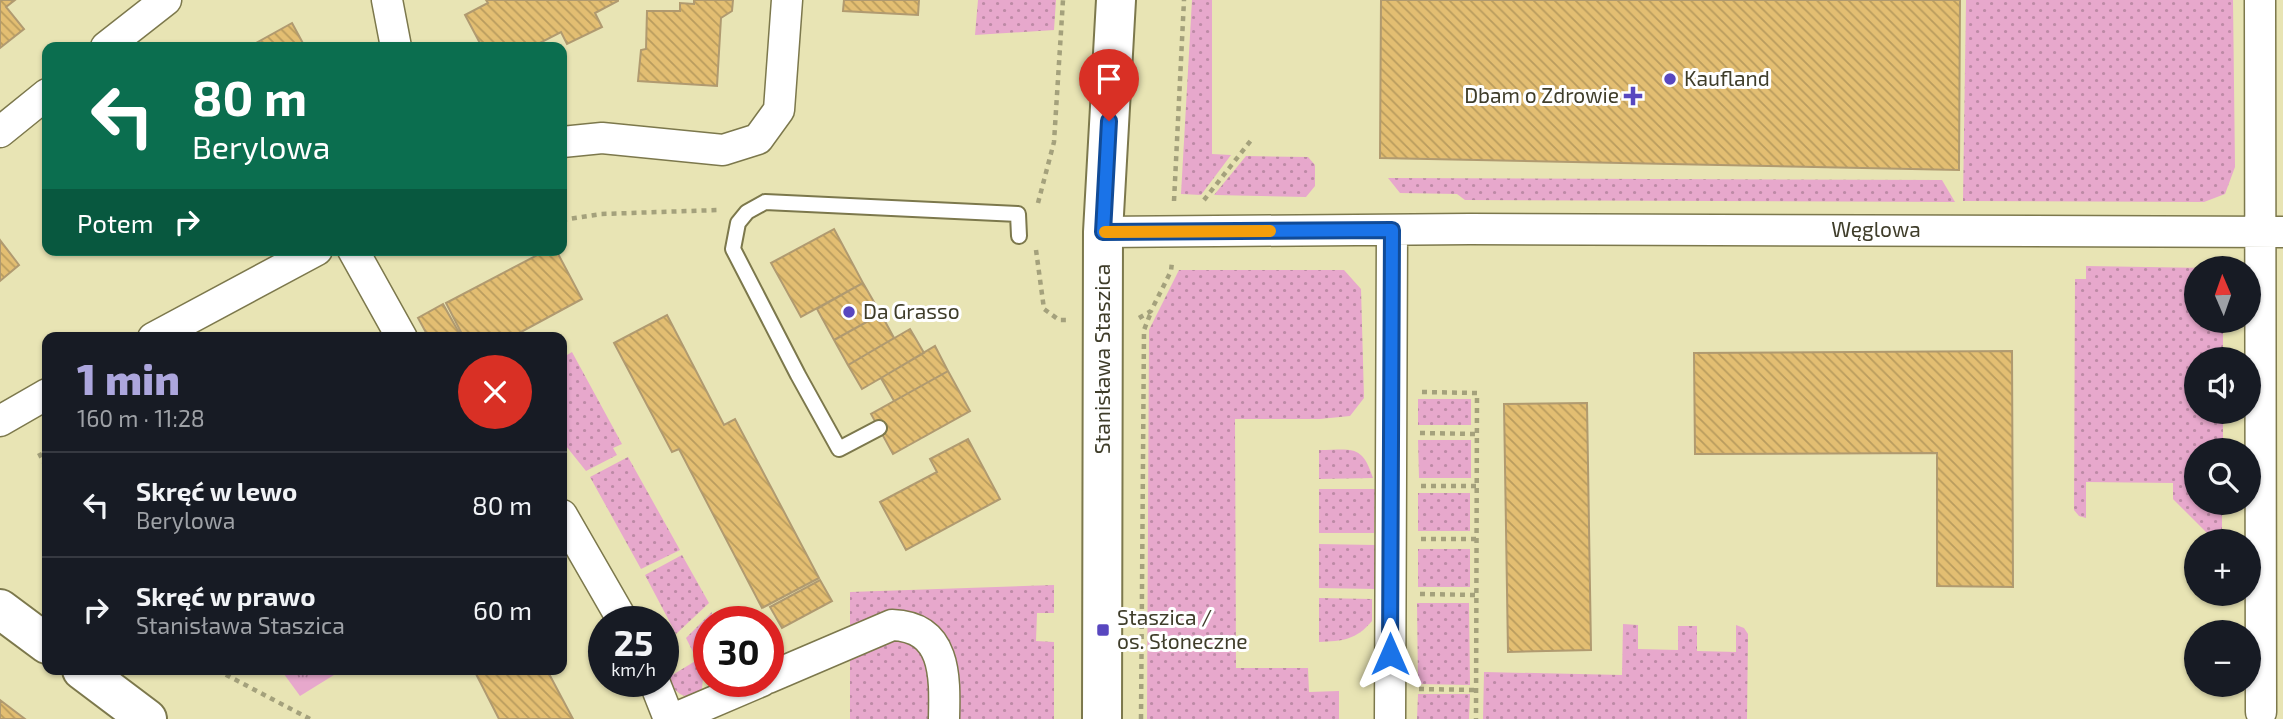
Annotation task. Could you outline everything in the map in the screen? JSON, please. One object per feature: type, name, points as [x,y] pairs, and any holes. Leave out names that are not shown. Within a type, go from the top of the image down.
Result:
[{"type":"street","points":[[112,42],[166,0]]},
{"type":"street","points":[[387,0],[395,42]]},
{"type":"street","points":[[567,142],[602,138],[723,150],[758,139],[779,110],[787,0]]},
{"type":"street","name":"Stanisława Staszica","points":[[1102,719],[1103,232],[1116,0]]},
{"type":"street","points":[[2260,0],[2272,232],[2269,715]]},
{"type":"street","points":[[0,132],[42,98]]},
{"type":"street","name":"Węglowa","points":[[1103,232],[1470,229],[2272,232]]},
{"type":"street","points":[[1390,719],[1392,230]]},
{"type":"street","points":[[164,332],[306,256]]},
{"type":"street","points":[[355,256],[399,332]]},
{"type":"street","points":[[0,421],[42,397]]},
{"type":"street","points":[[567,525],[613,606]]},
{"type":"street","points":[[0,609],[42,640]]},
{"type":"street","points":[[784,671],[892,625],[906,625],[918,629],[930,638],[936,652],[945,678],[944,719]]},
{"type":"street","points":[[89,675],[147,719]]},
{"type":"street","points":[[661,697],[671,719],[724,697]]},
{"type":"lane","points":[[878,428],[839,449],[733,249],[738,223],[747,212],[765,202],[1018,214],[1019,236]]},
{"type":"path","points":[[1036,212],[1054,142],[1063,0]]},
{"type":"path","points":[[1174,209],[1184,0]]},
{"type":"path","points":[[1203,201],[1252,139]]},
{"type":"path","points":[[567,219],[601,214],[727,210],[747,212]]},
{"type":"path","points":[[1142,719],[1144,330],[1171,271],[1173,253]]},
{"type":"path","points":[[1036,256],[1044,309],[1059,320]]},
{"type":"path","points":[[1137,318],[1151,311]]},
{"type":"path","points":[[1413,392],[1477,393],[1476,719]]},
{"type":"path","points":[[1412,433],[1476,434]]},
{"type":"path","points":[[39,453],[42,459]]},
{"type":"path","points":[[1413,486],[1476,486]]},
{"type":"path","points":[[1413,538],[1477,539]]},
{"type":"path","points":[[1412,594],[1476,595]]},
{"type":"path","points":[[227,675],[310,719]]},
{"type":"path","points":[[1412,689],[1476,690]]},
{"type":"green space","points":[[978,0],[1056,0],[1054,30],[975,35]]},
{"type":"green space","points":[[1192,0],[1212,0],[1212,154],[1231,155],[1201,195],[1181,194]]},
{"type":"green space","points":[[1966,0],[2233,0],[2235,167],[2225,194],[2204,202],[1963,201]]},
{"type":"green space","points":[[1246,156],[1308,157],[1315,165],[1315,186],[1306,197],[1214,195]]},
{"type":"green space","points":[[1388,178],[1942,180],[1955,202],[1465,200],[1457,194],[1400,193]]},
{"type":"green space","points":[[2086,266],[2184,268],[2184,333],[2223,333],[2223,347],[2184,347],[2184,424],[2223,424],[2223,438],[2184,438],[2184,510],[2173,499],[2173,483],[2086,482],[2086,518],[2079,516],[2074,510],[2075,279],[2086,279]]},
{"type":"green space","points":[[1179,270],[1344,270],[1361,289],[1364,398],[1350,416],[1320,419],[1235,419],[1236,668],[1308,668],[1309,692],[1339,691],[1339,719],[1147,719],[1149,330]]},
{"type":"green space","points":[[572,352],[622,444],[613,448],[617,455],[586,471],[567,447],[567,355]]},
{"type":"green space","points":[[1418,399],[1471,399],[1471,425],[1418,425]]},
{"type":"green space","points":[[1418,440],[1471,440],[1471,478],[1419,478]]},
{"type":"green space","points":[[1319,450],[1347,450],[1360,454],[1373,478],[1319,479]]},
{"type":"green space","points":[[628,457],[680,550],[641,569],[590,477]]},
{"type":"green space","points":[[1319,489],[1375,489],[1374,533],[1319,533]]},
{"type":"green space","points":[[1418,493],[1470,493],[1470,531],[1418,531]]},
{"type":"green space","points":[[2189,515],[2222,515],[2222,529],[2203,529]]},
{"type":"green space","points":[[1319,544],[1375,545],[1375,589],[1319,588]]},
{"type":"green space","points":[[1418,549],[1470,549],[1470,587],[1418,587]]},
{"type":"green space","points":[[682,555],[709,603],[706,606],[693,606],[693,618],[679,631],[679,606],[661,606],[645,575]]},
{"type":"green space","points":[[1054,585],[1054,613],[1037,613],[1036,641],[1054,642],[1054,719],[850,719],[850,592]]},
{"type":"green space","points":[[1319,598],[1372,599],[1372,621],[1348,638],[1319,642]]},
{"type":"green space","points":[[1417,603],[1469,603],[1470,685],[1418,684]]},
{"type":"green space","points":[[1623,624],[1638,625],[1638,649],[1678,650],[1678,626],[1697,626],[1697,651],[1736,652],[1736,625],[1744,628],[1748,634],[1747,719],[1483,719],[1484,672],[1622,675]]},
{"type":"green space","points":[[693,631],[693,652],[686,638]]},
{"type":"green space","points":[[693,662],[693,697],[701,698],[684,696],[679,692],[679,671]]},
{"type":"green space","points":[[285,675],[334,675],[300,696]]},
{"type":"green space","points":[[1418,694],[1470,694],[1469,719],[1417,719]]},
{"type":"building","points":[[0,0],[15,0],[6,7],[24,29],[0,48]]},
{"type":"building","points":[[486,0],[618,0],[595,13],[602,27],[567,44],[561,32],[542,42],[479,42],[465,15],[488,3]]},
{"type":"building","points":[[694,0],[733,0],[732,11],[721,18],[717,86],[638,81],[641,50],[646,49],[647,11],[680,11],[680,3],[694,4]]},
{"type":"building","points":[[844,0],[919,0],[918,15],[843,11]]},
{"type":"building","name":"Kaufland","points":[[1381,0],[1960,0],[1959,170],[1380,158]]},
{"type":"building","points":[[292,23],[302,42],[258,42]]},
{"type":"building","points":[[834,229],[863,283],[801,317],[771,263]]},
{"type":"building","points":[[0,240],[19,265],[0,281]]},
{"type":"building","points":[[536,256],[559,256],[582,299],[521,332],[461,332],[446,303]]},
{"type":"building","name":"Da Grasso","points":[[863,283],[881,314],[834,340],[817,309]]},
{"type":"building","points":[[443,304],[459,332],[426,332],[418,318]]},
{"type":"building","points":[[881,314],[894,338],[848,365],[834,340]]},
{"type":"building","points":[[667,315],[724,425],[735,419],[819,578],[766,606],[761,606],[679,449],[672,452],[614,343]]},
{"type":"building","points":[[910,329],[924,353],[862,389],[848,365]]},
{"type":"building","points":[[935,346],[948,371],[894,401],[881,378]]},
{"type":"building","points":[[2012,351],[2013,587],[1937,586],[1937,453],[1695,454],[1694,353]]},
{"type":"building","points":[[948,371],[970,411],[893,454],[871,414]]},
{"type":"building","points":[[1587,403],[1591,650],[1508,652],[1504,404]]},
{"type":"building","points":[[968,439],[1000,499],[906,550],[880,502],[937,472],[930,459]]},
{"type":"building","points":[[820,580],[832,601],[784,627],[784,606],[772,606]]},
{"type":"building","points":[[477,675],[550,675],[573,719],[499,719]]},
{"type":"building","points":[[0,700],[25,719],[0,719]]},
{"type":"slow traffic","points":[[1105,232],[1270,231]]},
{"type":"place","name":"Kaufland","points":[[1670,79]]},
{"type":"place","name":"Dbam o Zdrowie","points":[[1633,96]]},
{"type":"place","name":"Da Grasso","points":[[849,312]]},
{"type":"place","name":"Staszica / os. Słoneczne","points":[[1103,630]]},
{"type":"route","points":[[1109,121],[1103,232],[1392,230],[1390,654]]}]
